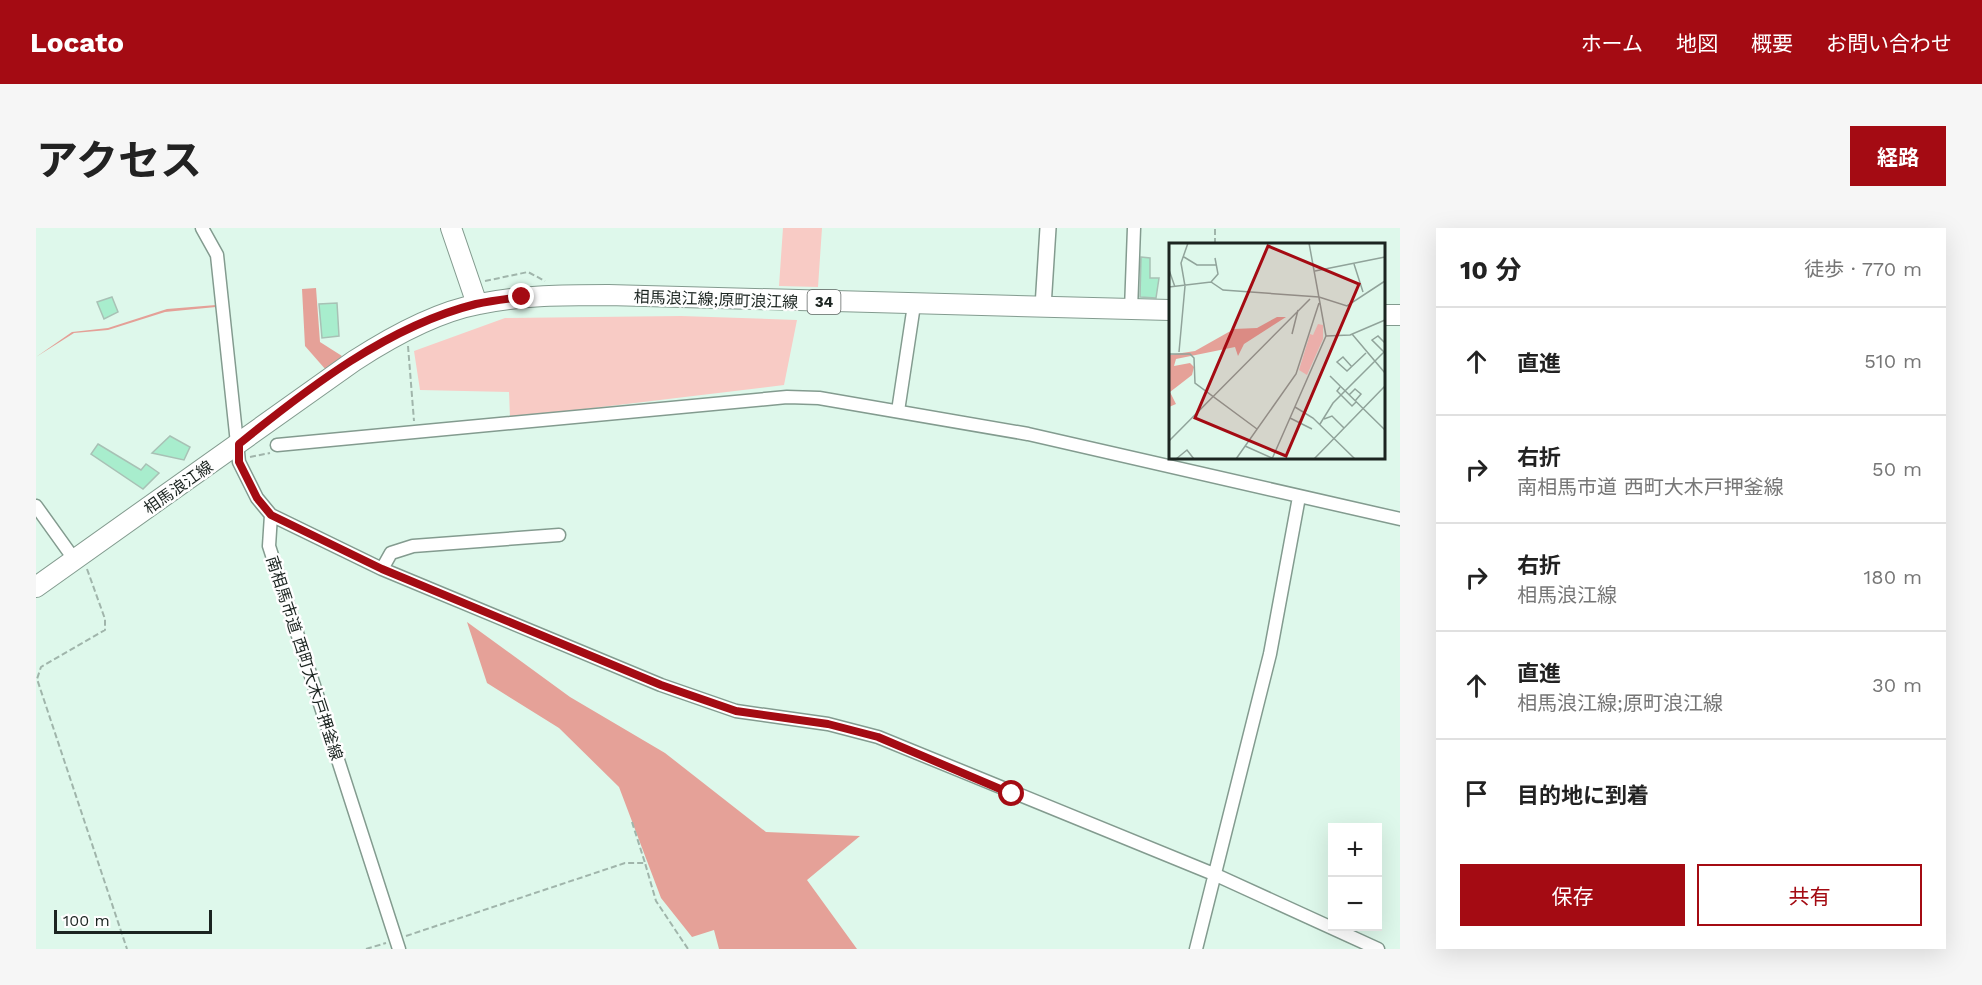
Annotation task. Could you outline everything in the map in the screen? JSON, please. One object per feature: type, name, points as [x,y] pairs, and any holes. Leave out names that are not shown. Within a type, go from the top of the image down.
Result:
[{"type":"main road","points":[[451,228],[477,304]]},
{"type":"main road","name":"相馬浪江線;原町浪江線","points":[[477,304],[522,297],[608,295],[1169,310]]},
{"type":"main road","name":"相馬浪江線","points":[[36,587],[242,451],[328,377],[378,346],[455,310],[477,304]]},
{"type":"street","points":[[202,228],[217,255],[242,451],[239,462],[257,498],[271,515],[382,569],[593,658],[736,711],[828,724],[878,737],[1216,876],[1378,949]]},
{"type":"street","points":[[1043,307],[1048,228]]},
{"type":"street","points":[[1131,310],[1134,228]]},
{"type":"street","points":[[898,411],[914,304]]},
{"type":"street","points":[[275,448],[415,431],[787,397],[819,398],[1028,434],[1400,519]]},
{"type":"street","points":[[1196,949],[1270,654],[1299,497]]},
{"type":"street","points":[[36,506],[77,558]]},
{"type":"street","name":"南相馬市道 西町大木戸押釜線","points":[[271,515],[269,546],[398,944]]},
{"type":"street","points":[[382,569],[391,553],[413,546],[559,536]]},
{"type":"path","points":[[408,342],[415,431]]},
{"type":"path","points":[[242,451],[275,448]]},
{"type":"path","points":[[77,558],[93,581],[105,619],[105,630],[100,635],[41,667],[37,679],[127,949]]},
{"type":"path","points":[[632,822],[656,901],[688,949]]},
{"type":"path","points":[[366,949],[398,944],[625,863],[645,863]]},
{"type":"shaded area","points":[[783,228],[822,228],[818,287],[779,286]]},
{"type":"shaded area","points":[[316,288],[320,342],[342,356],[326,370],[305,346],[302,289]]},
{"type":"shaded area","points":[[216,305],[216,307],[165,312],[108,330],[74,333],[36,357],[72,332],[108,328],[167,309]]},
{"type":"shaded area","points":[[681,316],[797,320],[784,385],[510,418],[509,392],[420,390],[414,351],[505,318]]},
{"type":"shaded area","points":[[467,622],[570,697],[665,753],[766,832],[860,836],[807,880],[857,949],[719,949],[714,930],[692,937],[661,898],[619,787],[559,728],[487,683]]},
{"type":"building","points":[[1141,257],[1150,258],[1150,278],[1159,278],[1156,298],[1140,297]]},
{"type":"building","points":[[112,297],[118,312],[104,319],[97,302]]},
{"type":"building","points":[[337,303],[339,336],[322,338],[319,304]]},
{"type":"building","points":[[170,436],[190,447],[184,460],[152,453]]},
{"type":"building","points":[[98,444],[141,470],[146,464],[159,473],[143,489],[91,454]]},
{"type":"route","points":[[522,297],[455,310],[407,331],[328,377],[252,433],[239,444],[239,462],[257,498],[271,515],[382,569],[661,685],[736,711],[828,724],[878,737],[1012,794]]}]
